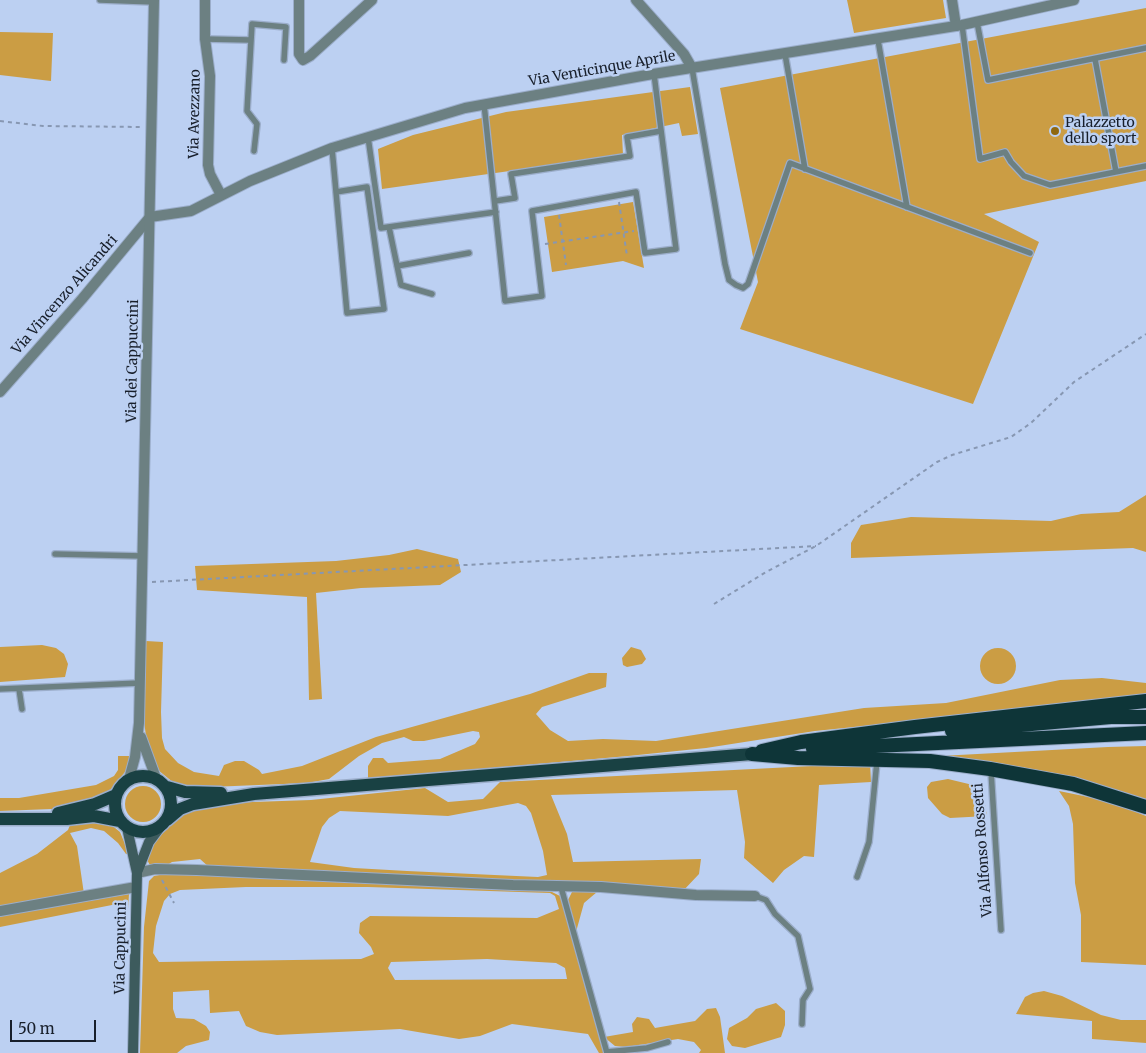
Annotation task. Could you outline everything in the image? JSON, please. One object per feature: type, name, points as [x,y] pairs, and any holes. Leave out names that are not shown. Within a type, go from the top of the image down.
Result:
[{"type":"highway","points":[[752,754],[801,742],[992,717],[1146,701]]},
{"type":"highway","points":[[810,749],[913,735],[1111,717],[1146,717]]},
{"type":"highway","points":[[752,754],[810,749],[1146,733]]},
{"type":"highway","points":[[752,754],[798,758],[930,762],[990,769],[1073,784],[1146,808]]},
{"type":"main road","points":[[0,819],[106,817],[144,832],[164,823],[180,809],[193,804],[254,794],[752,754]]},
{"type":"main road","points":[[124,824],[114,804],[116,795],[129,779],[137,776],[156,778],[166,787],[185,792],[254,794]]},
{"type":"main road","points":[[164,823],[172,804],[166,787]]},
{"type":"main road","points":[[36,818],[95,804],[116,795]]},
{"type":"main road","name":"Via Cappucini","points":[[132,1053],[137,873],[149,842],[164,823]]},
{"type":"main road","name":"Via Cappucini","points":[[124,824],[137,873]]},
{"type":"street","name":"Via Avezzano","points":[[205,0],[205,39],[210,76],[208,165],[221,195]]},
{"type":"street","points":[[299,0],[299,54],[303,60],[310,56],[372,0]]},
{"type":"street","points":[[636,0],[684,54],[692,68]]},
{"type":"street","points":[[952,0],[959,26]]},
{"type":"street","name":"Via Venticinque Aprile","points":[[150,217],[191,210],[221,195],[332,148],[484,104],[654,74],[959,26],[1074,0]]},
{"type":"street","name":"Via dei Cappuccini","points":[[129,779],[137,746],[139,723],[154,1]]},
{"type":"street","name":"Via Vincenzo Alicandri","points":[[0,392],[82,299],[150,217]]},
{"type":"street","name":"Via dei Cappuccini","points":[[139,723],[144,752],[156,778]]},
{"type":"street","points":[[137,873],[155,869],[561,887],[601,887],[755,896]]},
{"type":"street","points":[[0,911],[136,887]]},
{"type":"lane","points":[[100,0],[154,1]]},
{"type":"lane","points":[[977,22],[988,80],[1146,48]]},
{"type":"lane","points":[[254,151],[257,124],[247,111],[252,24],[286,27],[284,60]]},
{"type":"lane","points":[[959,26],[980,159],[1005,152],[1011,162],[1024,176],[1050,185],[1146,166]]},
{"type":"lane","points":[[205,39],[250,40]]},
{"type":"lane","points":[[878,40],[907,207]]},
{"type":"lane","points":[[785,54],[805,168]]},
{"type":"lane","points":[[1095,59],[1116,172]]},
{"type":"lane","points":[[692,68],[724,264],[728,280],[736,285],[743,288],[748,284],[790,163],[1030,253]]},
{"type":"lane","points":[[484,104],[506,301],[542,296],[532,211],[636,192],[645,253],[676,248],[654,74]]},
{"type":"lane","points":[[495,201],[515,198],[511,174],[630,156],[627,137],[661,132]]},
{"type":"lane","points":[[368,137],[381,228],[496,212]]},
{"type":"lane","points":[[332,148],[336,192],[347,313],[384,309],[367,187],[336,192]]},
{"type":"lane","points":[[389,227],[401,285],[432,294]]},
{"type":"lane","points":[[397,266],[469,253]]},
{"type":"lane","points":[[55,554],[143,556]]},
{"type":"lane","points":[[0,690],[140,683]]},
{"type":"lane","points":[[19,688],[22,710]]},
{"type":"lane","points":[[857,877],[869,842],[877,759]]},
{"type":"lane","name":"Via Alfonso Rossetti","points":[[990,769],[1001,930]]},
{"type":"lane","points":[[561,887],[607,1052],[647,1048],[668,1042]]},
{"type":"lane","points":[[755,896],[766,900],[775,914],[798,936],[810,989],[803,1000],[802,1024]]},
{"type":"path","points":[[0,121],[43,126],[152,127]]},
{"type":"path","points":[[618,195],[627,256]]},
{"type":"path","points":[[557,206],[566,265]]},
{"type":"path","points":[[536,246],[641,230]]},
{"type":"path","points":[[714,604],[766,572],[816,546],[937,462],[952,455],[1011,437],[1031,423],[1074,382],[1146,334]]},
{"type":"path","points":[[142,582],[816,546]]},
{"type":"path","points":[[155,869],[174,903]]},
{"type":"shaded area","points":[[847,0],[943,0],[946,18],[854,33]]},
{"type":"shaded area","points":[[1146,8],[1146,181],[984,214],[1039,242],[973,404],[740,329],[758,282],[720,88]]},
{"type":"shaded area","points":[[0,32],[53,33],[51,81],[0,75]]},
{"type":"shaded area","points":[[690,87],[698,134],[682,136],[679,123],[622,135],[623,155],[382,189],[378,149],[413,135],[506,112]]},
{"type":"shaded area","points":[[633,202],[644,268],[623,261],[552,272],[544,217]]},
{"type":"shaded area","points":[[1146,495],[1146,552],[1133,548],[851,558],[851,543],[861,525],[911,517],[1051,521],[1081,514],[1119,512]]},
{"type":"shaded area","points":[[417,549],[458,559],[461,572],[440,585],[361,588],[316,593],[322,699],[309,700],[307,597],[197,590],[195,566],[336,561],[389,555]]},
{"type":"shaded area","points":[[146,641],[163,642],[161,712],[162,738],[165,749],[178,763],[194,772],[219,776],[224,765],[235,761],[244,761],[262,774],[302,766],[376,737],[530,694],[589,673],[607,673],[606,687],[542,707],[536,714],[550,730],[568,741],[603,739],[656,741],[864,708],[946,703],[1060,680],[1102,678],[1146,683],[1146,697],[815,731],[706,748],[368,779],[368,766],[373,758],[383,758],[388,763],[440,759],[475,744],[480,737],[479,732],[473,731],[424,741],[413,741],[404,737],[382,743],[359,756],[329,779],[307,783],[186,788],[174,783],[158,770],[146,736],[144,721]]},
{"type":"shaded area","points":[[42,645],[56,648],[64,654],[68,664],[65,677],[0,682],[0,647]]},
{"type":"shaded area","points":[[631,647],[641,650],[646,659],[642,664],[627,667],[623,665],[622,658]]},
{"type":"shaded area","points":[[998,648],[1010,654],[1016,666],[1010,678],[998,684],[986,678],[980,666],[986,654]]},
{"type":"shaded area","points":[[1146,746],[1146,804],[940,756],[1108,747]]},
{"type":"shaded area","points":[[118,756],[131,756],[129,767],[107,794],[90,801],[52,809],[0,811],[0,798],[19,798],[96,785],[114,776],[118,770]]},
{"type":"shaded area","points":[[870,763],[871,782],[819,785],[814,857],[804,856],[784,870],[773,883],[744,858],[745,842],[737,790],[551,795],[567,834],[573,862],[701,859],[699,874],[682,892],[210,868],[200,859],[172,862],[164,867],[151,867],[146,858],[158,837],[185,812],[224,803],[311,800],[425,788],[448,802],[483,799],[500,782]],"holes":[[[518,803],[526,806],[531,813],[543,851],[547,875],[538,877],[407,871],[354,868],[310,862],[322,827],[329,818],[340,811],[448,816]]]},
{"type":"shaded area","points":[[948,779],[977,786],[983,793],[987,816],[950,818],[942,814],[928,798],[927,787],[931,782]]},
{"type":"shaded area","points":[[143,786],[156,791],[161,804],[156,817],[143,822],[130,817],[125,804],[130,791]]},
{"type":"shaded area","points":[[1059,791],[1108,801],[1146,816],[1146,965],[1081,962],[1081,915],[1075,883],[1073,824],[1069,806]]},
{"type":"shaded area","points":[[93,821],[109,823],[120,832],[129,854],[126,854],[118,843],[104,831],[91,828],[70,833],[77,846],[84,894],[0,910],[0,873],[37,854],[68,830],[70,825]]},
{"type":"shaded area","points":[[171,873],[528,889],[552,892],[562,897],[604,1053],[599,1053],[588,1034],[512,1024],[480,1036],[459,1039],[400,1029],[277,1035],[260,1032],[246,1026],[239,1011],[210,1013],[209,990],[173,992],[173,1009],[176,1018],[194,1019],[206,1026],[210,1032],[209,1040],[186,1046],[177,1053],[140,1053],[144,927],[149,881],[154,876]],"holes":[[[246,887],[368,887],[550,893],[555,896],[559,909],[537,918],[370,916],[360,923],[359,933],[371,947],[374,954],[361,959],[159,962],[153,953],[156,926],[164,901],[170,894],[180,890]],[[487,959],[556,963],[565,968],[567,979],[395,980],[388,968],[391,962]]]},
{"type":"shaded area","points":[[573,890],[597,892],[584,903],[576,932],[568,900]]},
{"type":"shaded area","points":[[129,894],[125,952],[117,956],[120,927],[117,904],[0,927],[0,916]]},
{"type":"shaded area","points":[[1044,991],[1062,996],[1101,1015],[1121,1020],[1146,1020],[1146,1043],[1092,1039],[1092,1021],[1016,1014],[1025,997]]},
{"type":"shaded area","points":[[776,1003],[785,1011],[785,1025],[781,1037],[745,1048],[732,1046],[727,1039],[729,1028],[747,1018],[756,1009]]},
{"type":"shaded area","points":[[716,1008],[720,1017],[725,1053],[699,1053],[701,1050],[694,1042],[678,1039],[626,1047],[615,1046],[604,1037],[633,1032],[632,1024],[637,1017],[649,1019],[655,1028],[695,1021],[707,1009]]},
{"type":"place","name":"Palazzetto dello sport","points":[[1055,131]]}]
